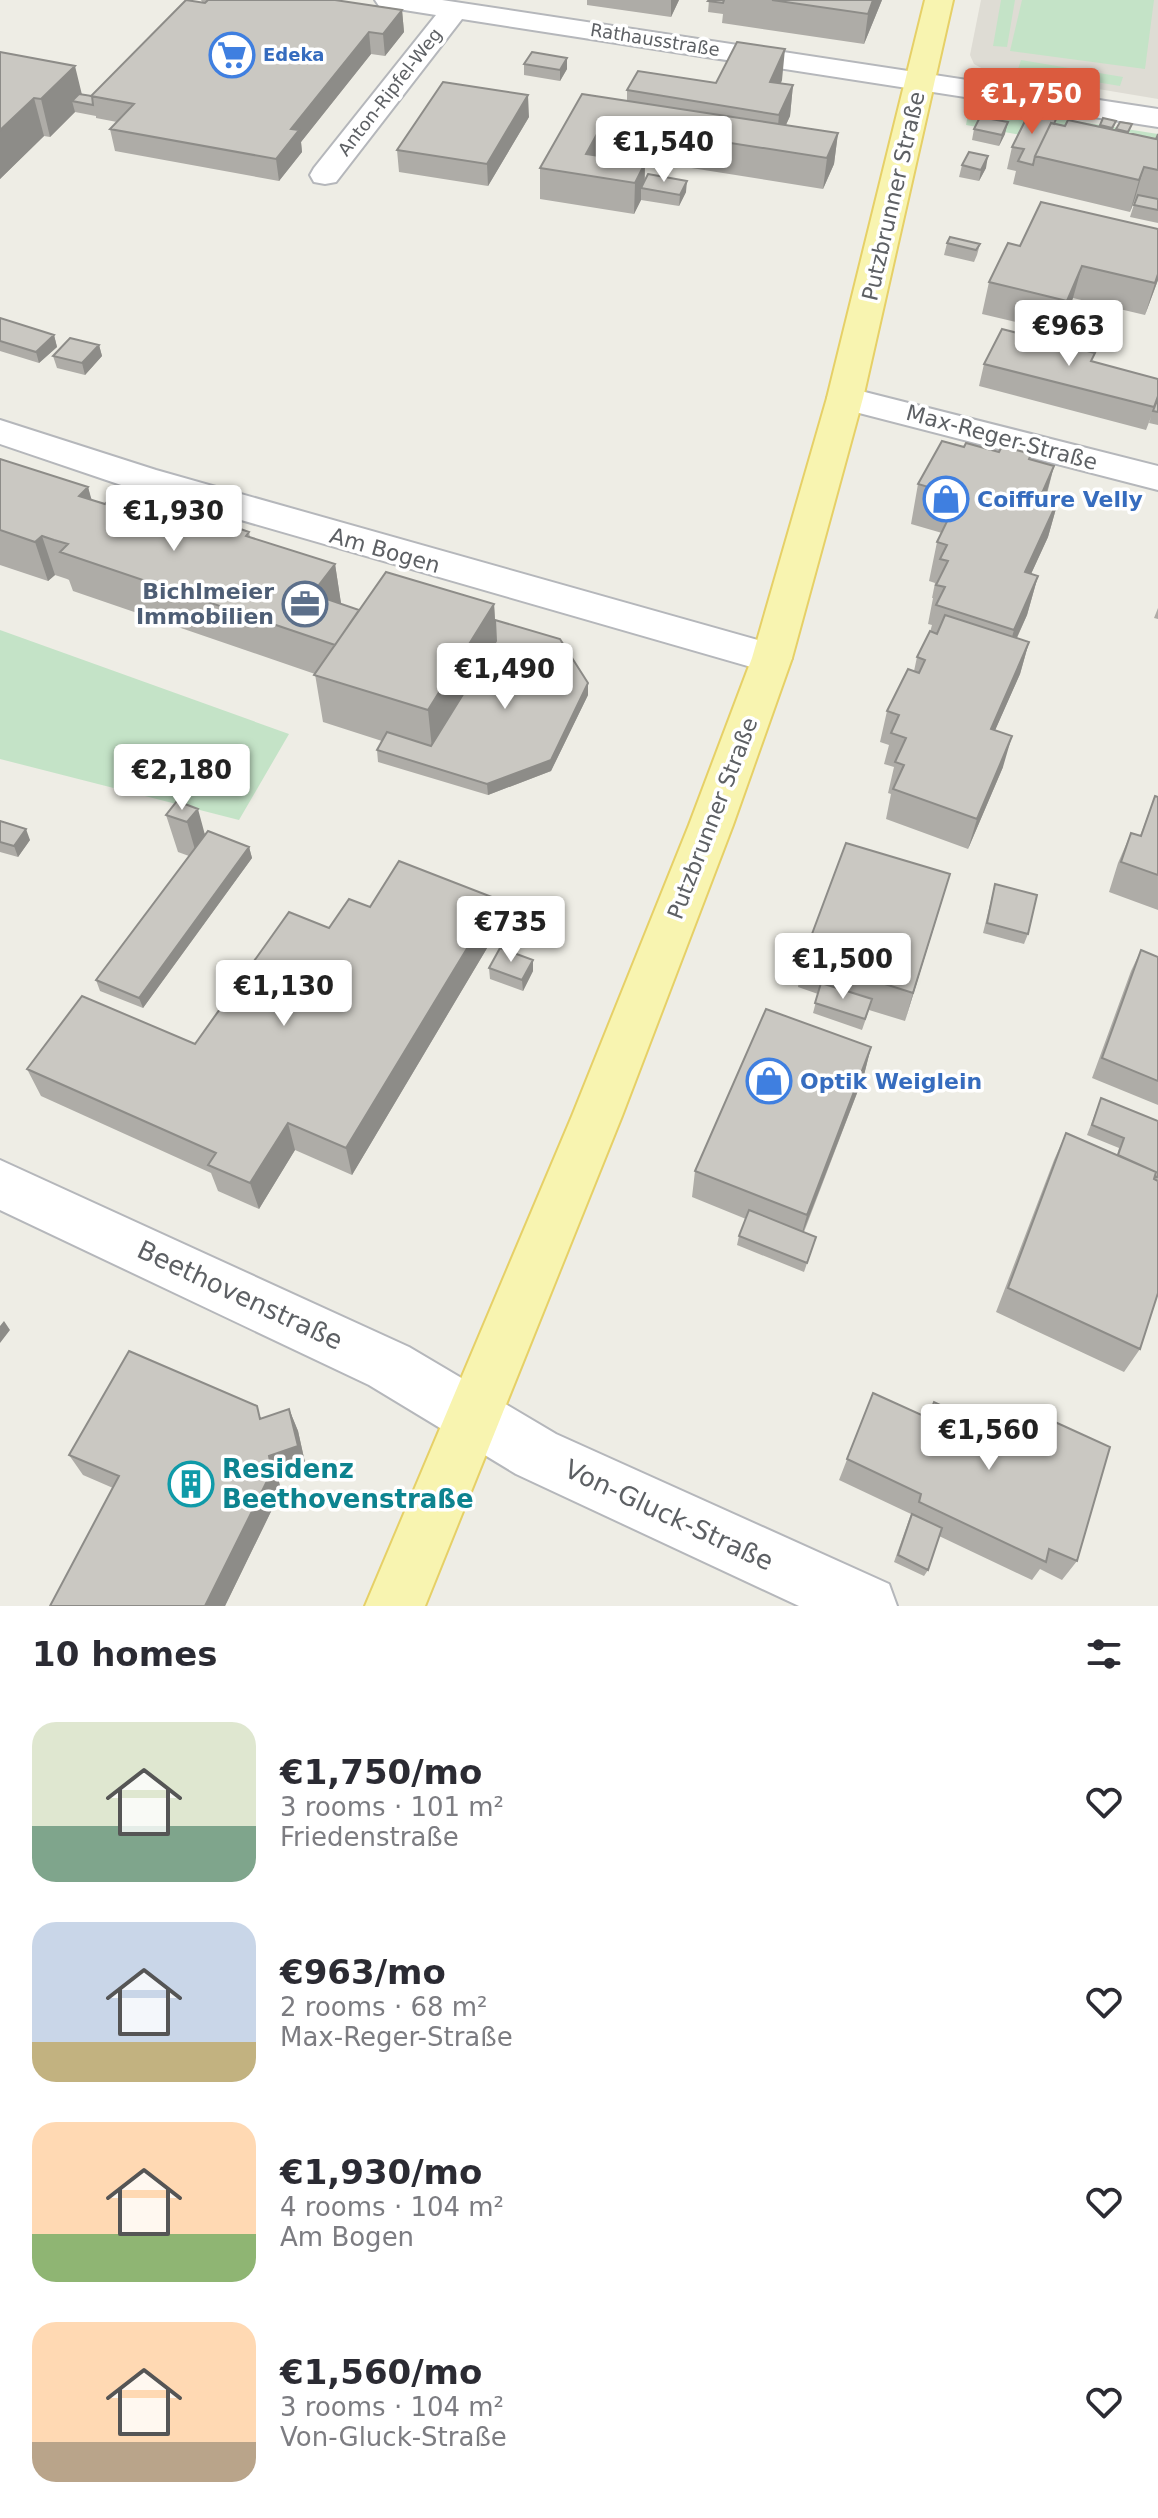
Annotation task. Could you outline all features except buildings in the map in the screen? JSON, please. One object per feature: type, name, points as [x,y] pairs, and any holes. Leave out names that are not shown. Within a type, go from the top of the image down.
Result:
[{"type":"main road","name":"Putzbrunner Straße","points":[[395,1606],[476,1416],[707,838],[772,658],[845,398],[939,0]]},
{"type":"street","name":"Rathausstraße","points":[[389,0],[920,79],[1158,118]]},
{"type":"street","name":"Anton-Ripfel-Weg","points":[[325,175],[455,10]]},
{"type":"street","name":"Max-Reger-Straße","points":[[845,398],[1158,478]]},
{"type":"street","name":"Am Bogen","points":[[0,432],[187,492],[772,658]]},
{"type":"street","name":"Beethovenstraße","points":[[0,1184],[300,1322],[389,1366],[476,1416]]},
{"type":"street","name":"Von-Gluck-Straße","points":[[476,1416],[536,1454],[867,1606]]},
{"type":"shaded area","points":[[981,0],[1158,0],[1158,99],[985,70],[974,64],[970,55]]},
{"type":"green space","points":[[1001,0],[1015,0],[1007,47],[993,46]]},
{"type":"green space","points":[[1022,0],[1154,0],[1145,69],[1010,51]]},
{"type":"green space","points":[[1021,60],[1123,77],[1120,86],[1018,69]]},
{"type":"green space","points":[[992,108],[1158,134],[1158,160],[966,125],[969,109]]},
{"type":"green space","points":[[0,630],[289,734],[239,820],[0,759]]},
{"type":"place","name":"Edeka","points":[[232,55]]},
{"type":"place","name":"Coiffure Velly","points":[[946,499]]},
{"type":"place","name":"Bichlmeier Immobilien","points":[[305,604]]},
{"type":"place","name":"Optik Weiglein","points":[[769,1081]]},
{"type":"place","name":"Residenz Beethovenstraße","points":[[191,1484]]}]
